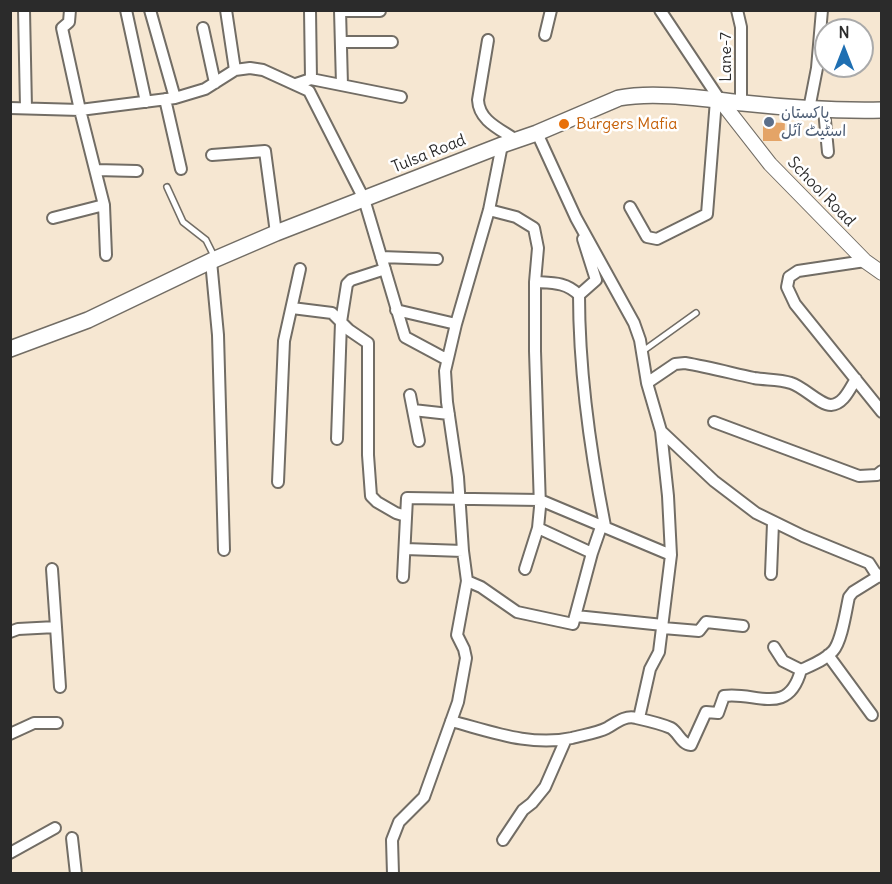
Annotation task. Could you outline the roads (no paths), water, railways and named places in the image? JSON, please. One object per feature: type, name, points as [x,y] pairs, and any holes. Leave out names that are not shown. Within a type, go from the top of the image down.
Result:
[{"type":"main road","name":"Tulsa Road","points":[[10,349],[88,320],[213,260],[276,233],[537,133],[619,98],[632,95],[718,100],[816,110],[882,110]]},
{"type":"street","points":[[24,10],[26,108]]},
{"type":"street","points":[[70,10],[69,22],[62,28],[104,205],[106,255]]},
{"type":"street","points":[[126,10],[146,102]]},
{"type":"street","points":[[150,10],[170,99],[181,169]]},
{"type":"street","points":[[226,10],[235,70]]},
{"type":"street","points":[[310,10],[311,79]]},
{"type":"street","points":[[544,35],[551,10]]},
{"type":"street","points":[[630,207],[647,237],[651,239],[657,239],[706,214],[718,100],[660,10]]},
{"type":"street","name":"Lane-7","points":[[737,10],[741,27],[741,103]]},
{"type":"street","points":[[822,10],[816,110],[828,152]]},
{"type":"street","points":[[342,85],[340,11],[380,11]]},
{"type":"street","points":[[203,28],[215,83]]},
{"type":"street","points":[[393,873],[392,840],[399,822],[424,797],[458,702],[466,658],[457,635],[467,581],[460,499],[445,386],[446,359],[509,142],[479,110],[488,40]]},
{"type":"street","points":[[341,42],[392,42]]},
{"type":"street","points":[[10,108],[80,110],[170,99],[206,89],[235,70],[250,68],[263,70],[309,91],[364,200],[405,337],[446,359]]},
{"type":"street","points":[[296,84],[311,79],[401,97]]},
{"type":"street","name":"School Road","points":[[718,100],[770,164],[865,261],[882,273]]},
{"type":"street","points":[[537,133],[576,218],[634,322],[647,383],[661,431],[671,555],[659,652],[650,669],[639,718]]},
{"type":"street","points":[[212,155],[265,151],[276,233]]},
{"type":"street","points":[[96,170],[137,171]]},
{"type":"street","points":[[53,218],[104,205]]},
{"type":"street","points":[[489,210],[516,217],[534,228],[538,248],[535,282],[540,500],[538,528],[525,569]]},
{"type":"street","points":[[576,218],[596,280],[579,295]]},
{"type":"street","points":[[381,257],[437,259]]},
{"type":"street","points":[[213,260],[218,335],[224,550]]},
{"type":"street","points":[[865,261],[798,271],[789,277],[787,283],[797,308],[882,412]]},
{"type":"street","points":[[278,482],[284,341],[300,269]]},
{"type":"street","points":[[337,439],[341,322],[347,284],[351,280],[385,269]]},
{"type":"street","points":[[467,581],[481,587],[517,612],[573,624],[592,553],[603,526],[591,455],[579,333],[579,295],[571,287],[535,282]]},
{"type":"street","points":[[292,308],[332,313],[349,330],[364,339],[369,346],[368,443],[371,496],[396,513],[406,516]]},
{"type":"street","points":[[396,310],[456,324]]},
{"type":"street","points":[[647,383],[675,364],[685,363],[756,378],[786,381],[802,386],[822,403],[835,405],[843,400],[856,379]]},
{"type":"street","points":[[410,395],[419,441]]},
{"type":"street","points":[[413,410],[448,414]]},
{"type":"street","points":[[714,422],[859,476],[877,475],[882,471]]},
{"type":"street","points":[[450,720],[527,740],[566,739],[606,728],[617,720],[639,718],[670,728],[685,744],[691,746],[706,712],[718,713],[724,696],[760,700],[781,698],[790,692],[801,670],[820,661],[834,650],[838,643],[849,597],[880,575],[869,563],[773,523],[756,513],[714,481],[661,431]]},
{"type":"street","points":[[403,577],[407,498],[540,500],[671,555]]},
{"type":"street","points":[[771,574],[773,523]]},
{"type":"street","points":[[538,528],[592,553]]},
{"type":"street","points":[[405,549],[463,552]]},
{"type":"street","points":[[52,569],[60,687]]},
{"type":"street","points":[[576,616],[699,631],[702,629],[702,624],[706,622],[743,626]]},
{"type":"street","points":[[10,632],[18,629],[56,627]]},
{"type":"street","points":[[774,647],[783,661],[801,670]]},
{"type":"street","points":[[828,655],[872,715]]},
{"type":"street","points":[[10,734],[34,723],[57,723]]},
{"type":"street","points":[[503,840],[523,810],[545,787],[566,739]]},
{"type":"street","points":[[10,853],[55,828]]},
{"type":"street","points":[[72,838],[76,873]]},
{"type":"lane","points":[[167,187],[183,222],[206,240],[213,260]]},
{"type":"lane","points":[[642,352],[696,313]]},
{"type":"place","name":"پاکستان اسٹیٹ آئل","points":[[769,122]]},
{"type":"place","name":"Burgers Mafia","points":[[564,124]]}]
